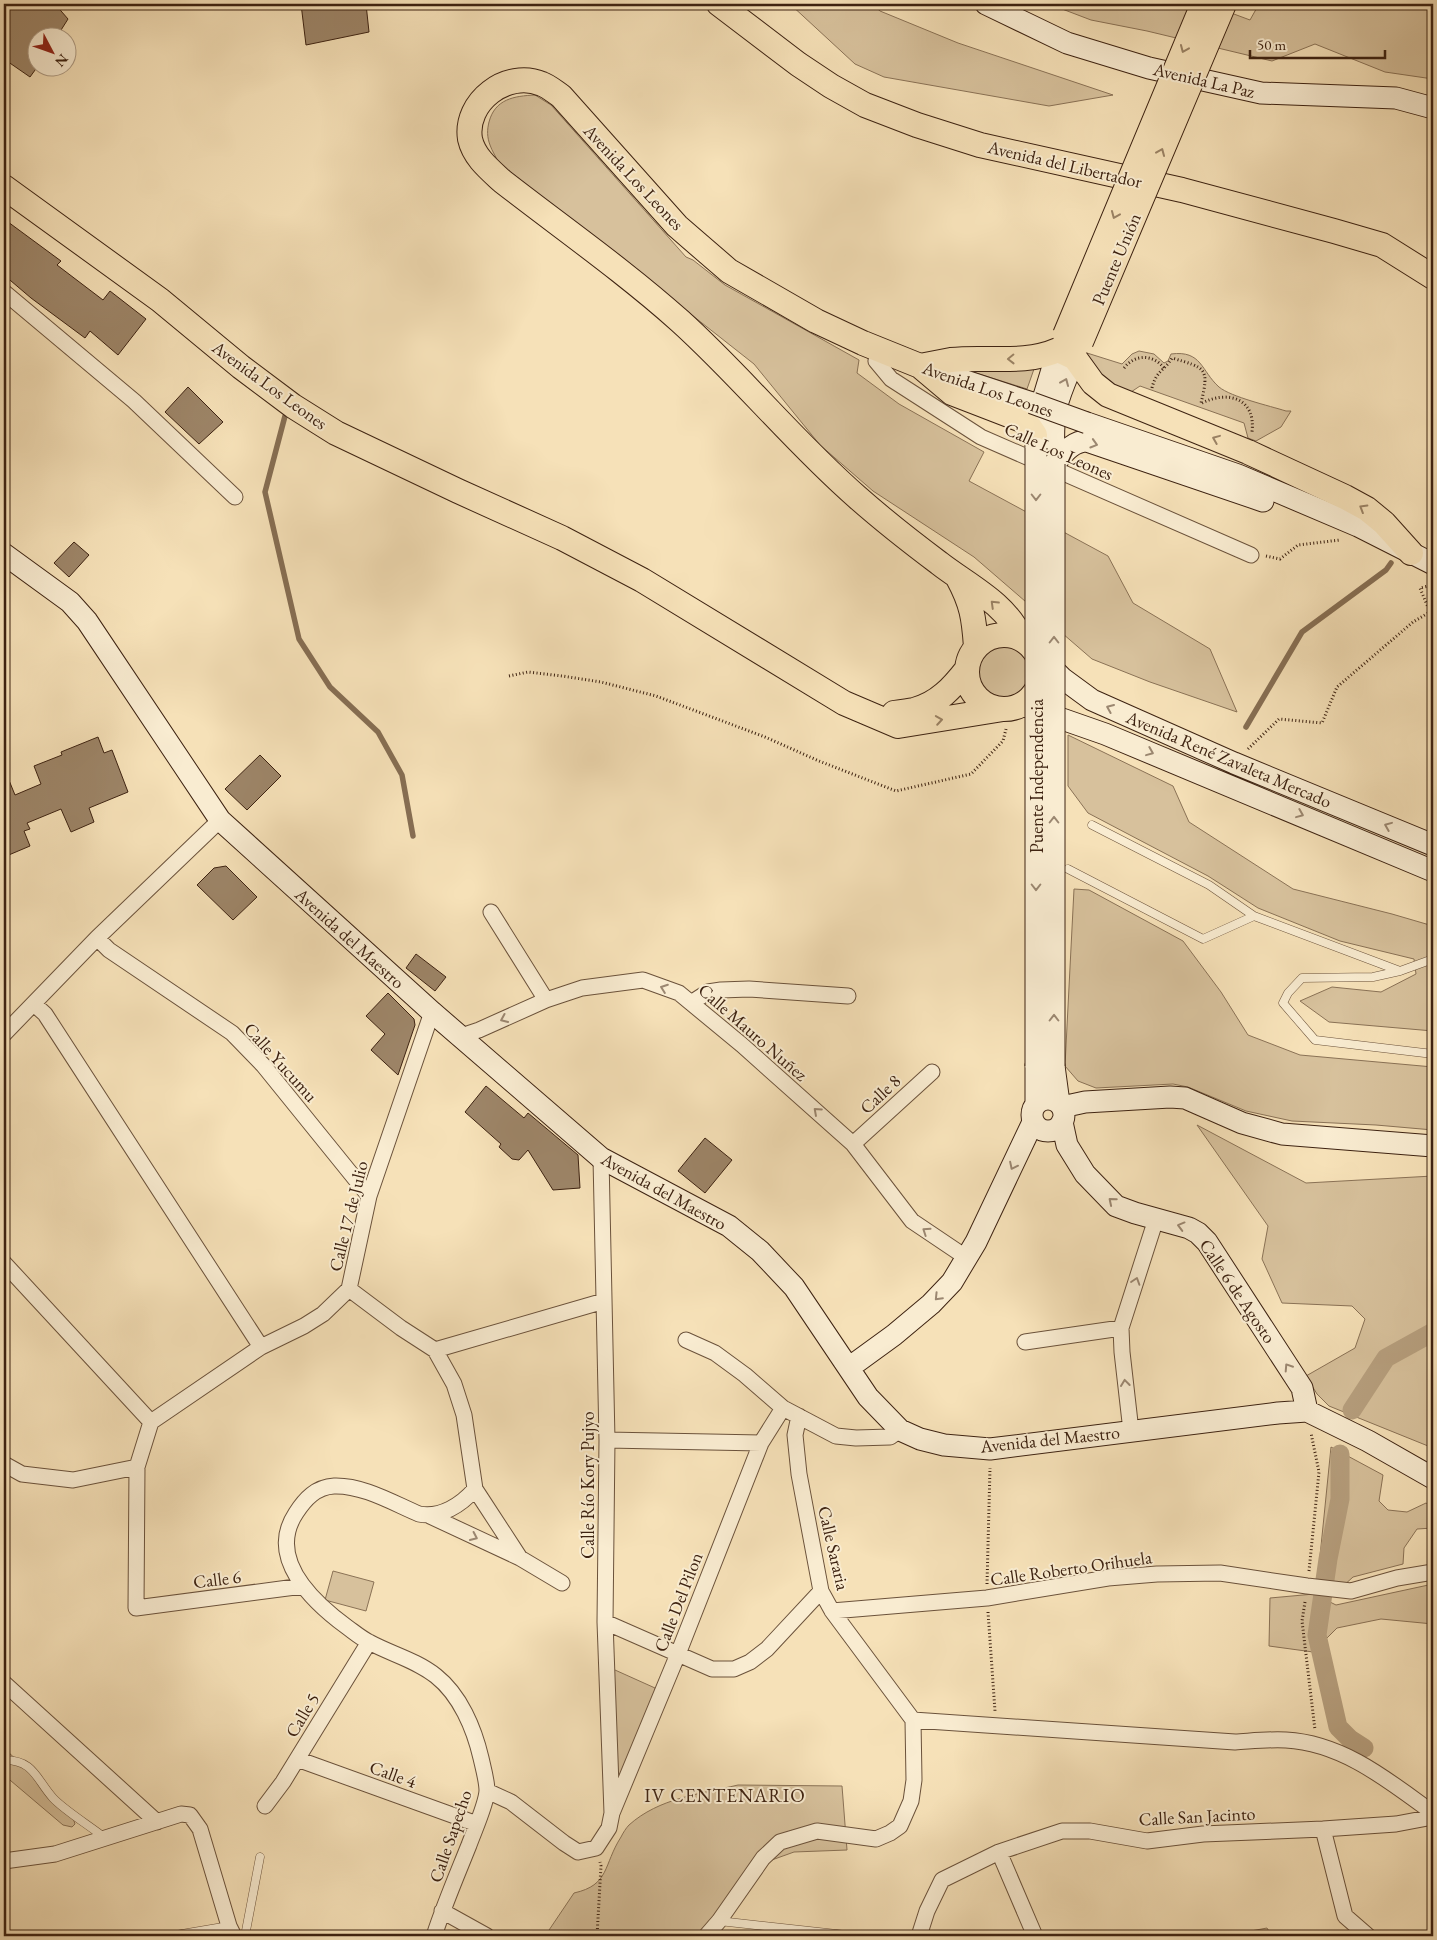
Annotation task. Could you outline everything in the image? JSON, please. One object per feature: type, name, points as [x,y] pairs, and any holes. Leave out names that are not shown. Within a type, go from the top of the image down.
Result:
[{"type":"main road","name":"Avenida del Libertador","points":[[719,4],[798,64],[831,86],[865,105],[916,125],[980,145],[1182,190],[1382,245],[1433,277]]},
{"type":"main road","name":"Avenida La Paz","points":[[986,4],[1067,43],[1149,68],[1261,93],[1396,98],[1433,108]]},
{"type":"main road","name":"Puente Unión","points":[[1054,464],[1056,410],[1070,346],[1203,4]]},
{"type":"main road","name":"Puente Unión","points":[[1036,442],[1037,419],[1224,4]]},
{"type":"main road","name":"Avenida Los Leones","points":[[1029,645],[1011,621],[978,589],[958,578],[897,532],[837,479],[680,321],[641,288],[502,181],[483,164],[474,151],[470,138],[471,122],[477,106],[489,92],[506,83],[525,80],[541,83],[561,96],[677,226],[729,271],[816,321],[920,366],[1238,475],[1337,517],[1433,564]]},
{"type":"main road","name":"Avenida Los Leones","points":[[4,187],[160,300],[241,367],[285,400],[336,433],[562,538],[642,580],[844,703],[898,726],[1011,708]]},
{"type":"main road","points":[[920,366],[951,360],[1029,359],[1046,356],[1070,346],[1093,383],[1108,395],[1248,452],[1367,509],[1384,523],[1411,553]]},
{"type":"main road","points":[[920,366],[952,393],[1013,416],[1029,426],[1036,442]]},
{"type":"main road","points":[[1054,464],[1074,444],[1080,441],[1087,441],[1239,492],[1316,522],[1337,517]]},
{"type":"main road","name":"Puente Independencia","points":[[1036,442],[1045,1066],[1061,1111]]},
{"type":"main road","name":"Puente Independencia","points":[[1034,1113],[1045,1066],[1054,464]]},
{"type":"main road","name":"Avenida del Maestro","points":[[4,554],[70,602],[87,621],[220,820],[432,1012],[601,1158],[729,1226],[760,1251],[794,1286],[850,1367],[868,1397],[900,1430],[920,1439],[944,1445],[990,1450],[1131,1431],[1307,1411]]},
{"type":"main road","name":"Avenida Los Leones","points":[[958,578],[969,598],[974,618],[976,647]]},
{"type":"main road","points":[[875,716],[915,710],[936,702],[967,669],[971,654],[976,647],[986,639],[997,635],[1010,634],[1029,645],[1041,662],[1041,682],[1036,691],[1011,708],[990,707],[978,700],[971,689],[967,669]]},
{"type":"main road","name":"Avenida René Zavaleta Mercado","points":[[1029,645],[1062,678],[1092,700],[1234,763],[1433,845]]},
{"type":"main road","name":"Avenida René Zavaleta Mercado","points":[[1011,708],[1105,734],[1433,871]]},
{"type":"main road","points":[[850,1367],[894,1335],[931,1304],[952,1282],[976,1242],[1039,1101],[1050,1098],[1061,1111]]},
{"type":"main road","points":[[1061,1111],[1085,1102],[1186,1098],[1242,1124],[1282,1134],[1433,1146]]},
{"type":"main road","points":[[1034,1113],[1040,1129],[1045,1131],[1055,1130],[1061,1111]]},
{"type":"main road","name":"Calle 6 de Agosto","points":[[1061,1111],[1067,1145],[1085,1174],[1107,1198],[1116,1206],[1189,1228],[1198,1233],[1207,1242],[1302,1388],[1307,1411]]},
{"type":"main road","points":[[1307,1411],[1368,1441],[1433,1478]]},
{"type":"street","points":[[4,292],[134,402],[236,497]]},
{"type":"street","name":"Calle Los Leones","points":[[880,350],[876,361],[891,379],[981,437],[1251,555]]},
{"type":"street","points":[[4,1034],[97,938],[220,820]]},
{"type":"street","points":[[491,912],[546,1000]]},
{"type":"street","name":"Calle Yucumu","points":[[97,938],[109,950],[232,1033],[263,1065],[370,1196]]},
{"type":"street","name":"Calle Mauro Nuñez","points":[[461,1036],[546,1000],[582,988],[643,980],[679,993],[742,1045],[853,1144],[912,1221],[967,1258]]},
{"type":"street","points":[[691,1002],[708,992],[721,990],[749,989],[848,996]]},
{"type":"street","points":[[34,1004],[45,1014],[261,1347]]},
{"type":"street","name":"Calle 17 de Julio","points":[[152,1422],[261,1347],[304,1326],[323,1314],[349,1289],[370,1196],[432,1012]]},
{"type":"street","name":"Calle 8","points":[[853,1144],[932,1072]]},
{"type":"street","name":"Calle Río Kory Pujyo","points":[[601,1158],[607,1440],[605,1622],[612,1812]]},
{"type":"street","points":[[1131,1431],[1121,1328],[1156,1219]]},
{"type":"street","points":[[4,1263],[152,1422],[137,1467],[73,1480],[22,1474],[4,1464]]},
{"type":"street","points":[[349,1289],[401,1328],[435,1350],[454,1384],[464,1415],[475,1489],[520,1558]]},
{"type":"street","points":[[435,1350],[604,1301]]},
{"type":"street","points":[[1025,1342],[1121,1328]]},
{"type":"street","points":[[686,1340],[715,1353],[745,1375],[783,1408],[836,1436],[856,1438],[890,1437],[900,1430]]},
{"type":"street","name":"Calle Del Pilon","points":[[596,1848],[609,1828],[612,1812],[678,1654],[761,1442],[783,1408]]},
{"type":"street","name":"Calle Sararia","points":[[799,1416],[795,1435],[799,1474],[821,1591],[832,1611],[913,1720]]},
{"type":"street","points":[[607,1440],[761,1442]]},
{"type":"street","name":"Calle 6","points":[[137,1467],[136,1608],[303,1586]]},
{"type":"street","name":"Calle Sapecho","points":[[434,1936],[477,1824],[487,1791],[481,1757],[471,1728],[455,1696],[436,1676],[416,1664],[368,1642],[324,1610],[303,1586],[291,1564],[286,1548],[288,1524],[312,1493],[326,1487],[348,1486],[419,1514],[430,1516],[520,1558],[562,1582]]},
{"type":"street","points":[[430,1516],[453,1508],[475,1489]]},
{"type":"street","name":"Calle Roberto Orihuela","points":[[832,1611],[987,1598],[1108,1578],[1158,1574],[1220,1573],[1351,1591],[1397,1578],[1433,1572]]},
{"type":"street","points":[[605,1622],[712,1670],[734,1669],[750,1662],[767,1649],[821,1591]]},
{"type":"street","name":"Calle 5","points":[[265,1806],[284,1782],[368,1642]]},
{"type":"street","points":[[4,1683],[156,1822]]},
{"type":"street","points":[[706,1936],[720,1921],[764,1858],[780,1842],[817,1831],[876,1839],[900,1826],[911,1801],[914,1780],[913,1720],[1236,1742],[1286,1740],[1317,1745],[1346,1756],[1383,1776],[1433,1813]]},
{"type":"street","name":"Calle 4","points":[[297,1760],[477,1824]]},
{"type":"street","points":[[487,1791],[511,1802],[578,1852],[596,1848]]},
{"type":"street","points":[[4,1861],[56,1854],[181,1814],[190,1815],[200,1829],[231,1931]]},
{"type":"street","name":"Calle San Jacinto","points":[[919,1936],[927,1911],[942,1880],[999,1852],[1062,1831],[1090,1831],[1146,1841],[1203,1834],[1323,1830],[1396,1824],[1433,1817]]},
{"type":"street","points":[[1323,1830],[1345,1916],[1368,1936]]},
{"type":"street","points":[[999,1852],[1035,1936]]},
{"type":"street","points":[[442,1911],[487,1936]]},
{"type":"lane","points":[[1092,825],[1209,885],[1254,916],[1400,971]]},
{"type":"lane","points":[[1068,869],[1203,939],[1254,916]]},
{"type":"lane","points":[[1433,960],[1400,971],[1373,977],[1302,978],[1288,993],[1283,1003],[1315,1040],[1433,1054]]},
{"type":"lane","points":[[4,1760],[17,1761],[26,1765],[35,1772],[53,1798],[106,1839]]},
{"type":"lane","points":[[245,1936],[260,1857]]},
{"type":"lane","points":[[720,1921],[855,1936]]},
{"type":"lane","points":[[170,1936],[231,1931]]},
{"type":"path","points":[[1124,368],[1125,365],[1140,357],[1151,357],[1156,359],[1164,368]]},
{"type":"path","points":[[1152,388],[1156,376],[1168,365],[1172,358],[1198,365],[1202,370],[1206,383],[1201,404],[1213,397],[1221,396],[1233,397],[1240,401],[1247,407],[1252,417],[1252,438]]},
{"type":"path","points":[[1251,555],[1280,559],[1298,545],[1338,540]]},
{"type":"path","points":[[1234,763],[1279,719],[1322,723],[1337,686],[1413,622],[1430,612],[1420,588],[1433,585]]},
{"type":"path","points":[[509,676],[528,672],[562,676],[601,682],[656,696],[896,791],[971,774],[1003,741],[1011,708]]},
{"type":"path","points":[[1307,1411],[1319,1472],[1302,1622],[1317,1745]]},
{"type":"path","points":[[596,1848],[602,1866],[597,1936]]},
{"type":"shaded area","points":[[790,4],[872,4],[880,11],[958,43],[1113,95],[1049,106],[884,77],[855,64]]},
{"type":"shaded area","points":[[1049,4],[1207,4],[1250,20],[1259,4],[1433,4],[1433,79],[1385,72],[1315,44],[1272,61],[1147,31],[1091,20]]},
{"type":"shaded area","points":[[535,95],[551,105],[686,257],[693,260],[725,285],[859,360],[857,373],[899,404],[984,452],[969,481],[1108,556],[1133,603],[1210,649],[1237,712],[1150,682],[1092,659],[974,557],[873,491],[820,445],[754,364],[499,163],[488,136],[488,125],[492,114],[506,100],[520,96]]},
{"type":"shaded area","points":[[1139,351],[1154,354],[1164,363],[1168,361],[1171,354],[1189,355],[1200,363],[1213,381],[1225,391],[1251,401],[1291,411],[1281,427],[1256,441],[1248,438],[1244,423],[1140,386],[1128,394],[1103,385],[1088,363],[1087,353],[1122,364],[1132,354]]},
{"type":"shaded area","points":[[957,367],[1034,369],[1027,389]]},
{"type":"shaded area","points":[[999,645],[1009,645],[1023,652],[1030,666],[1030,676],[1023,690],[1009,697],[999,697],[989,693],[982,686],[978,676],[978,666],[982,656],[989,649]]},
{"type":"shaded area","points":[[1068,735],[1173,786],[1189,822],[1293,889],[1433,926],[1433,1031],[1329,1022],[1300,1001],[1332,987],[1381,992],[1416,974],[1414,959],[1340,941],[1258,908],[1208,876],[1088,813],[1068,786]]},
{"type":"shaded area","points":[[1074,889],[1089,890],[1183,941],[1221,992],[1248,1035],[1300,1055],[1433,1067],[1433,1130],[1292,1121],[1246,1111],[1188,1087],[1173,1084],[1096,1088],[1078,1081],[1065,1066]]},
{"type":"shaded area","points":[[1197,1125],[1306,1183],[1433,1176],[1433,1448],[1329,1406],[1317,1394],[1306,1376],[1355,1348],[1365,1319],[1352,1306],[1282,1303],[1262,1259],[1268,1226]]},
{"type":"shaded area","points":[[1331,1447],[1383,1475],[1379,1501],[1388,1510],[1407,1512],[1426,1503],[1433,1507],[1433,1528],[1417,1529],[1404,1548],[1403,1564],[1353,1577],[1342,1587],[1318,1576]]},
{"type":"shaded area","points":[[333,1571],[374,1582],[366,1611],[325,1600]]},
{"type":"shaded area","points":[[1433,1584],[1433,1624],[1381,1619],[1337,1628],[1313,1652],[1269,1646],[1270,1598],[1314,1594],[1336,1605]]},
{"type":"shaded area","points":[[615,1670],[655,1688],[656,1696],[619,1782],[607,1780],[607,1673]]},
{"type":"shaded area","points":[[4,1748],[71,1812],[75,1824],[72,1827],[63,1825],[4,1775]]},
{"type":"shaded area","points":[[738,1785],[842,1786],[847,1850],[794,1852],[769,1861],[708,1936],[545,1936],[574,1893],[594,1885],[600,1879],[615,1847],[629,1825],[653,1809],[680,1798]]},
{"type":"shaded area","points":[[1267,1928],[1272,1936],[1224,1936]]},
{"type":"building","points":[[4,4],[55,4],[68,19],[62,28],[28,28],[28,76],[4,59]]},
{"type":"building","points":[[301,4],[366,4],[369,32],[306,45]]},
{"type":"building","points":[[4,219],[61,261],[57,265],[103,300],[110,291],[146,319],[118,355],[90,331],[85,338],[31,298],[4,275]]},
{"type":"building","points":[[188,387],[223,422],[199,444],[165,412]]},
{"type":"building","points":[[74,542],[89,555],[69,577],[54,563]]},
{"type":"building","points":[[98,737],[104,753],[112,750],[128,792],[89,808],[94,822],[71,832],[61,809],[27,823],[30,829],[24,831],[30,846],[4,857],[4,768],[15,795],[41,784],[34,766],[62,755],[61,752]]},
{"type":"building","points":[[260,755],[281,776],[247,810],[225,789]]},
{"type":"building","points":[[226,866],[257,897],[233,920],[197,885],[214,868]]},
{"type":"building","points":[[416,954],[446,977],[435,991],[406,968]]},
{"type":"building","points":[[388,993],[414,1019],[415,1025],[398,1075],[371,1050],[385,1034],[366,1016]]},
{"type":"building","points":[[486,1086],[524,1118],[528,1113],[578,1155],[580,1188],[553,1190],[528,1150],[519,1160],[512,1159],[499,1147],[501,1144],[465,1112]]},
{"type":"building","points":[[705,1138],[732,1160],[705,1193],[678,1171]]},
{"type":"waterway","points":[[285,416],[265,492],[299,639],[330,687],[378,732],[402,775],[413,836]]},
{"type":"waterway","points":[[1246,727],[1302,632],[1386,570],[1391,563]]},
{"type":"waterway","points":[[1352,1410],[1386,1358],[1433,1332]]},
{"type":"waterway","points":[[1340,1454],[1340,1499],[1328,1559],[1317,1635],[1338,1727],[1350,1739],[1364,1748]]},
{"type":"district","name":"IV CENTENARIO","points":[[725,1795]]}]
